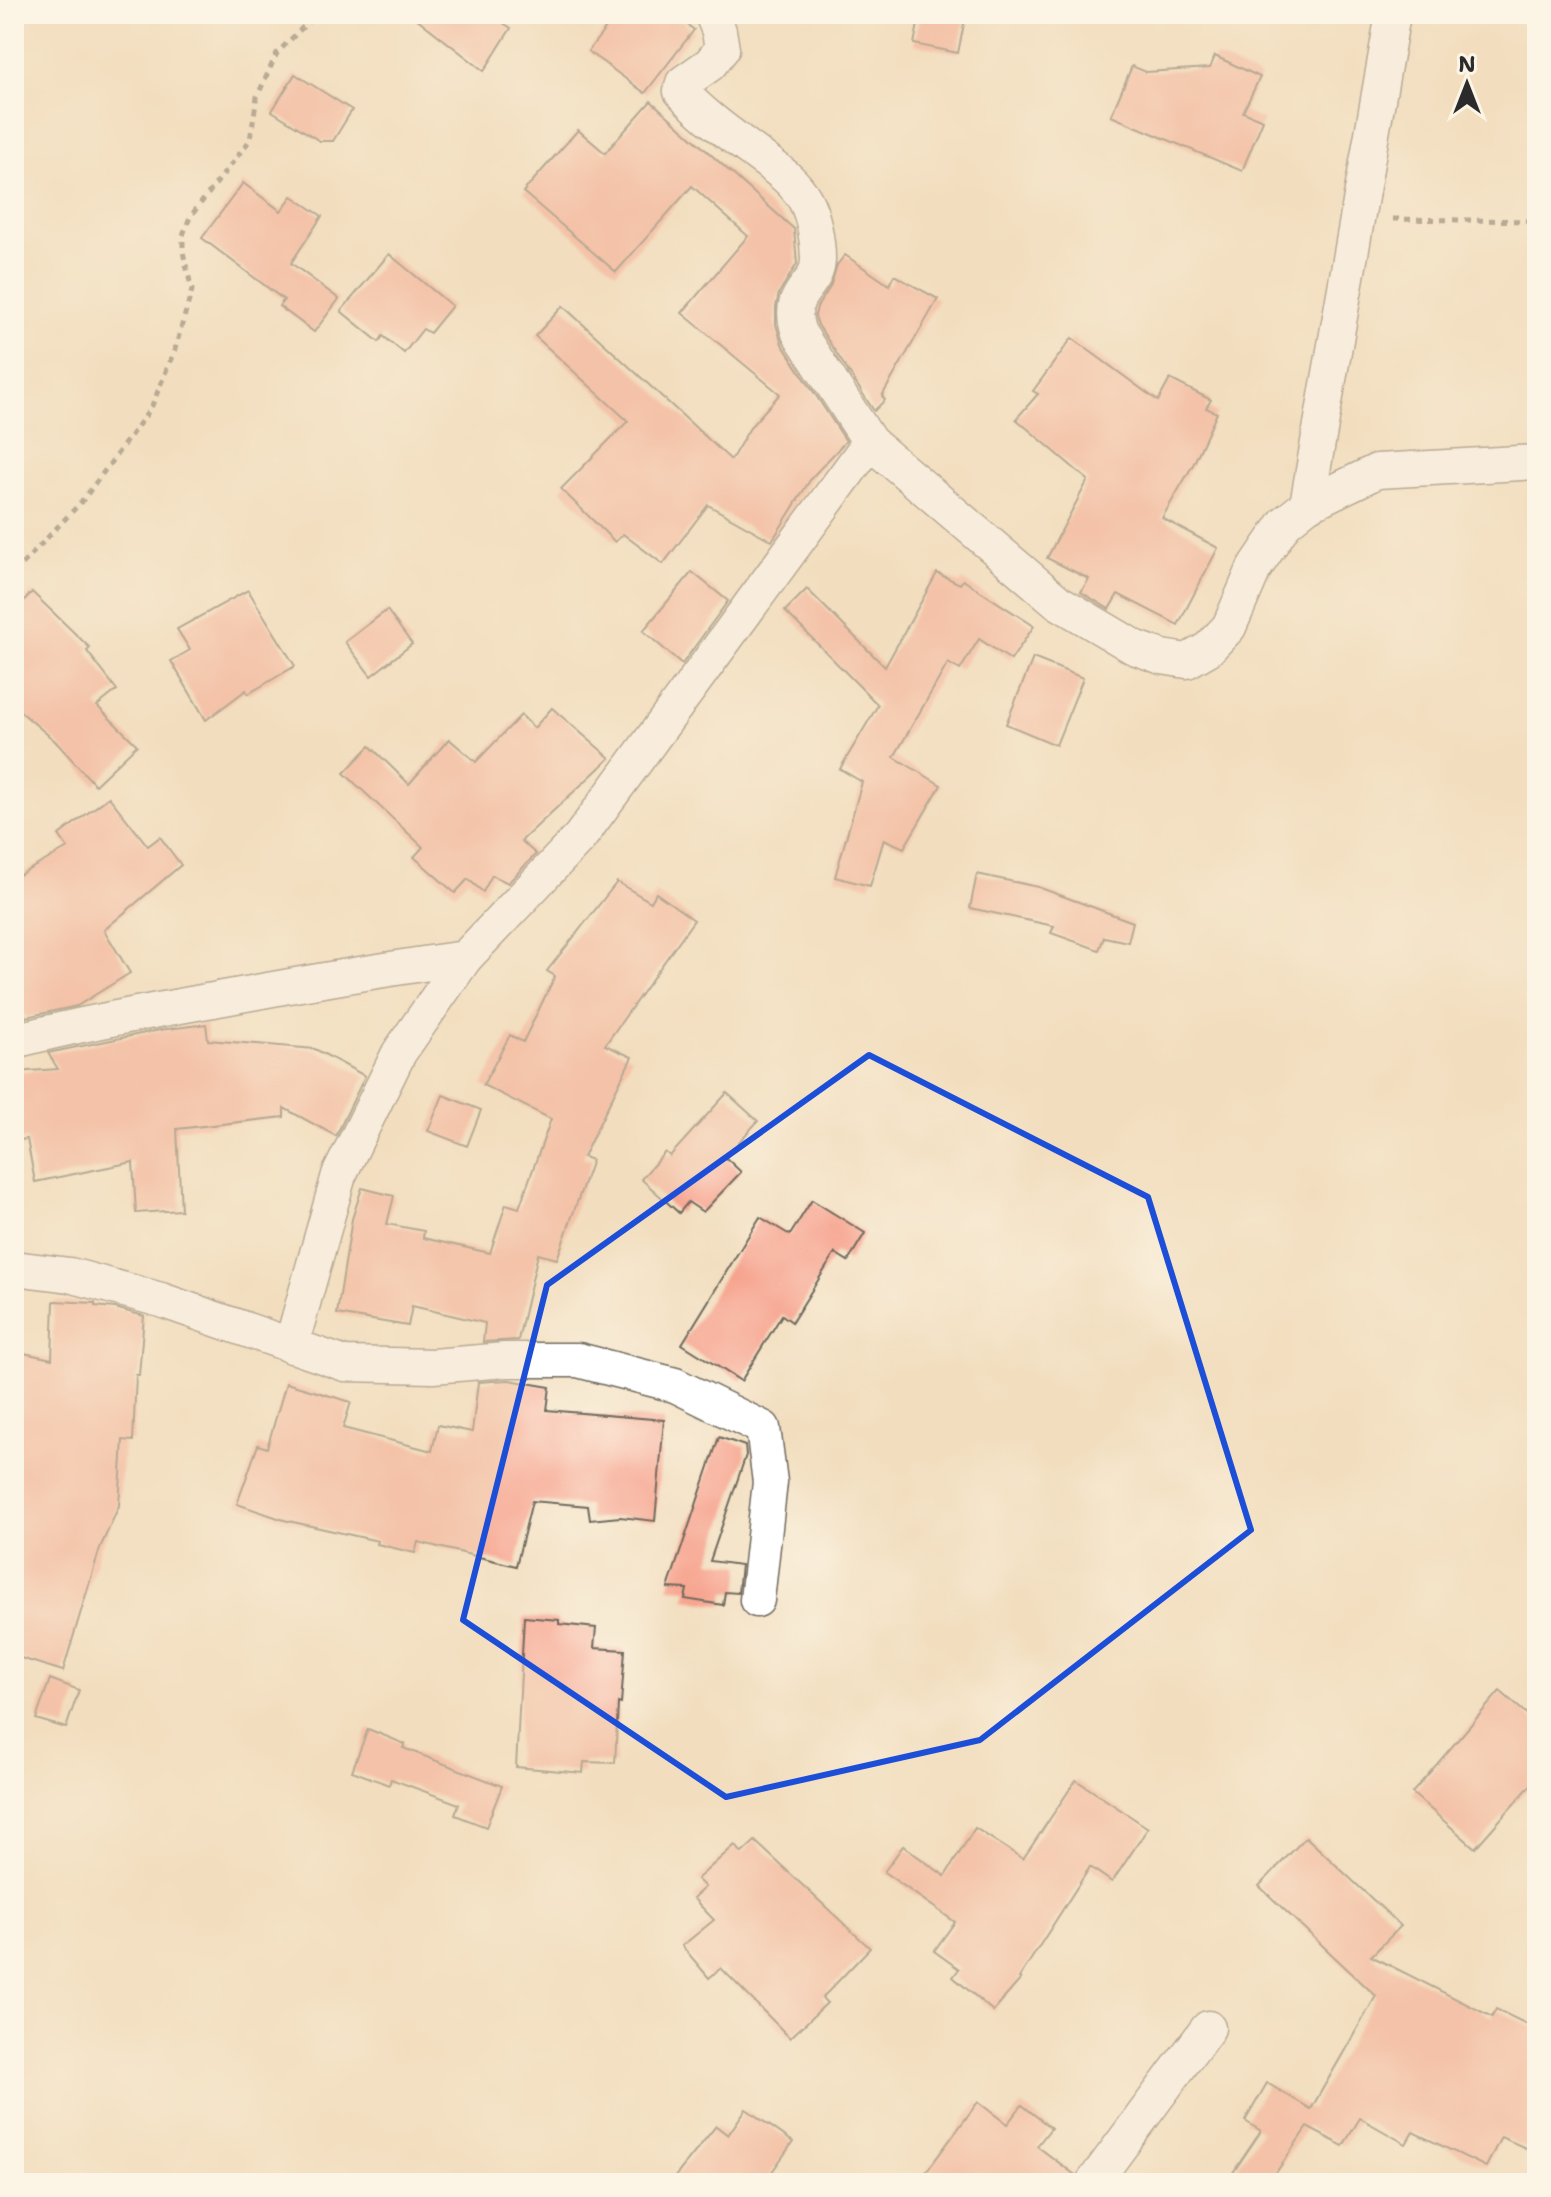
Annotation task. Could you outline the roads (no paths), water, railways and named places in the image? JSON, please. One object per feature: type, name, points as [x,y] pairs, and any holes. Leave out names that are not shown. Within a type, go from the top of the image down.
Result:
[{"type":"street","points":[[712,14],[722,49],[710,64],[683,83],[681,91],[788,178],[806,201],[815,233],[818,264],[794,308],[794,319],[799,333],[870,442],[1058,602],[1134,647],[1162,657],[1187,661],[1208,649],[1229,627],[1254,569],[1285,523],[1307,505],[1377,471],[1537,462]]},
{"type":"street","points":[[1307,505],[1393,14]]},
{"type":"street","points":[[291,1346],[339,1175],[399,1053],[465,958],[580,837],[870,442]]},
{"type":"street","points":[[14,1041],[77,1025],[248,993],[465,958]]},
{"type":"street","points":[[14,1268],[70,1275],[161,1300],[345,1364],[433,1366],[505,1360],[578,1360],[675,1385],[763,1428],[770,1482],[757,1600]]},
{"type":"street","points":[[1093,2183],[1208,2028]]}]
